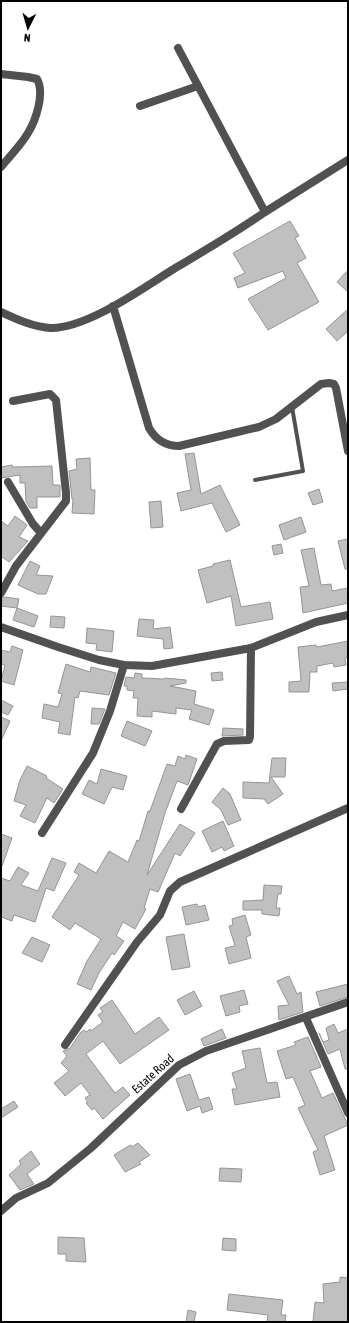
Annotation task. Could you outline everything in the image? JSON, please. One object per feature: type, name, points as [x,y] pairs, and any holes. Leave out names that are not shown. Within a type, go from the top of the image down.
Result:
[{"type":"street","points":[[178,48],[265,212]]},
{"type":"street","points":[[1,74],[28,76],[37,79],[40,90],[34,119],[29,132],[1,167]]},
{"type":"street","points":[[140,106],[198,86]]},
{"type":"street","points":[[1,312],[18,320],[50,328],[81,321],[113,306],[235,232],[348,160]]},
{"type":"street","points":[[113,306],[150,428],[154,436],[162,443],[171,446],[179,446],[249,430],[276,419],[321,384],[329,382],[334,384],[336,388],[348,451]]},
{"type":"street","points":[[1,593],[16,566],[66,501],[56,400],[50,394],[13,401]]},
{"type":"street","points":[[8,482],[33,524],[42,533]]},
{"type":"street","points":[[1,627],[99,660],[124,665],[152,666],[251,648],[316,622],[348,615]]},
{"type":"street","points":[[181,809],[217,744],[224,741],[248,740],[250,737],[251,648]]},
{"type":"street","points":[[42,834],[93,754],[110,711],[124,665]]},
{"type":"street","points":[[65,1046],[137,942],[160,915],[170,891],[180,882],[348,808]]},
{"type":"street","name":"Estate Road","points":[[1,1211],[16,1198],[48,1184],[92,1148],[179,1065],[188,1059],[206,1051],[306,1018],[348,1002]]},
{"type":"street","points":[[306,1018],[348,1113]]},
{"type":"lane","points":[[255,480],[303,471],[292,407]]},
{"type":"building","points":[[290,221],[299,236],[295,238],[306,258],[297,263],[319,302],[268,330],[248,299],[286,278],[283,271],[238,288],[234,278],[245,273],[233,253]]},
{"type":"building","points":[[348,270],[348,292],[337,282]]},
{"type":"building","points":[[348,309],[348,331],[337,341],[326,329]]},
{"type":"building","points":[[194,453],[201,494],[220,485],[240,525],[226,532],[212,503],[181,511],[177,493],[191,490],[185,454]]},
{"type":"building","points":[[90,458],[91,490],[95,490],[94,514],[72,513],[73,499],[69,471],[77,469],[76,459]]},
{"type":"building","points":[[12,465],[13,467],[52,466],[53,485],[60,485],[60,497],[37,497],[37,508],[30,508],[26,501],[25,483],[20,483],[20,475],[1,478],[1,467]]},
{"type":"building","points":[[319,489],[323,502],[313,505],[308,493]]},
{"type":"building","points":[[161,501],[163,527],[151,528],[149,502]]},
{"type":"building","points":[[15,516],[27,525],[19,537],[28,541],[9,562],[1,556],[1,521],[8,526]]},
{"type":"building","points":[[301,517],[306,532],[284,540],[279,525]]},
{"type":"building","points":[[348,539],[348,569],[345,569],[338,541]]},
{"type":"building","points":[[281,544],[283,553],[274,555],[272,546]]},
{"type":"building","points":[[314,548],[321,585],[331,584],[332,591],[348,588],[348,603],[303,613],[300,587],[309,586],[301,550]]},
{"type":"building","points":[[230,560],[241,607],[270,602],[273,619],[236,626],[231,596],[207,603],[198,570],[213,566],[213,564]]},
{"type":"building","points":[[30,561],[40,566],[36,575],[53,576],[46,594],[38,594],[18,585]]},
{"type":"building","points":[[2,598],[19,599],[17,608],[1,606]]},
{"type":"building","points":[[17,608],[38,616],[34,627],[13,620]]},
{"type":"building","points":[[51,616],[65,617],[64,628],[50,627]]},
{"type":"building","points":[[139,619],[154,620],[153,629],[170,627],[173,648],[164,649],[163,639],[137,636]]},
{"type":"building","points":[[87,628],[114,631],[112,652],[96,650],[97,644],[86,643]]},
{"type":"building","points":[[348,641],[348,657],[345,658],[346,665],[334,667],[333,663],[317,666],[317,672],[310,672],[309,692],[289,692],[289,682],[301,681],[298,647],[316,645],[317,647]]},
{"type":"building","points":[[12,646],[23,650],[14,685],[1,681],[5,665],[1,664],[1,650],[10,652]]},
{"type":"building","points":[[66,664],[90,672],[91,667],[116,673],[109,695],[80,691],[78,698],[75,697],[70,735],[58,733],[60,722],[42,718],[44,704],[58,707],[62,694],[58,693]]},
{"type":"building","points":[[222,672],[223,680],[212,681],[211,673]]},
{"type":"building","points":[[135,673],[142,674],[142,678],[186,680],[186,683],[170,686],[196,691],[194,704],[214,710],[209,725],[189,719],[192,710],[176,708],[176,714],[152,711],[152,717],[137,716],[138,698],[133,698],[134,691],[127,690],[127,686],[124,686],[126,677],[134,678]]},
{"type":"building","points":[[348,682],[348,689],[333,691],[332,683]]},
{"type":"building","points":[[1,700],[13,706],[8,715],[1,712]]},
{"type":"building","points":[[92,708],[105,709],[99,724],[91,724]]},
{"type":"building","points":[[1,717],[10,721],[1,741]]},
{"type":"building","points":[[127,721],[152,731],[145,746],[121,736]]},
{"type":"building","points":[[223,728],[243,729],[243,735],[222,736]]},
{"type":"building","points":[[186,755],[197,759],[188,785],[177,781],[165,813],[147,875],[180,824],[195,833],[180,856],[175,853],[158,892],[150,889],[144,908],[146,909],[135,929],[123,922],[116,936],[124,941],[114,955],[112,953],[99,973],[91,990],[77,984],[87,961],[101,939],[75,923],[70,930],[52,917],[79,875],[74,872],[79,863],[96,873],[109,851],[128,862],[137,840],[139,841],[148,811],[150,811],[167,764],[175,766],[178,756],[185,759]]},
{"type":"building","points":[[272,758],[286,758],[285,777],[271,777],[283,794],[268,804],[264,799],[243,798],[243,782],[269,783]]},
{"type":"building","points":[[27,766],[47,776],[46,778],[63,789],[54,803],[47,798],[35,823],[20,816],[26,805],[14,801],[20,780]]},
{"type":"building","points":[[101,769],[127,776],[123,790],[112,787],[104,804],[82,794],[89,780],[97,784]]},
{"type":"building","points":[[223,788],[230,794],[241,820],[228,825],[221,810],[212,802]]},
{"type":"building","points":[[223,821],[234,846],[224,851],[222,847],[212,852],[202,831]]},
{"type":"building","points":[[1,834],[12,838],[2,866],[1,866]]},
{"type":"building","points":[[52,858],[66,863],[54,891],[46,888],[35,922],[14,915],[12,921],[1,917],[1,878],[10,881],[18,867],[29,873],[21,885],[38,891]]},
{"type":"building","points":[[264,885],[282,886],[281,894],[278,894],[276,908],[280,908],[279,916],[262,914],[262,910],[243,910],[243,901],[263,900]]},
{"type":"building","points":[[197,904],[198,907],[205,905],[209,920],[186,925],[182,907]]},
{"type":"building","points":[[245,915],[251,935],[246,937],[251,958],[229,964],[225,948],[235,946],[229,926],[233,925],[232,919]]},
{"type":"building","points":[[184,934],[190,967],[172,970],[166,937]]},
{"type":"building","points":[[32,937],[50,945],[42,962],[22,953]]},
{"type":"building","points":[[289,976],[297,994],[301,992],[303,1012],[279,1020],[278,1006],[289,1005],[277,981]]},
{"type":"building","points":[[348,984],[348,997],[320,1006],[316,992]]},
{"type":"building","points":[[244,990],[248,1004],[239,1006],[240,1012],[226,1016],[220,996]]},
{"type":"building","points":[[194,991],[202,1006],[185,1015],[177,1000]]},
{"type":"building","points":[[112,1000],[135,1034],[159,1017],[169,1030],[120,1064],[103,1041],[86,1054],[115,1093],[123,1087],[130,1095],[103,1119],[94,1108],[92,1110],[86,1103],[88,1102],[85,1098],[90,1095],[81,1083],[65,1096],[54,1083],[69,1071],[61,1063],[67,1056],[63,1051],[70,1048],[81,1032],[84,1030],[86,1032],[90,1029],[91,1031],[103,1022],[98,1015],[103,1012],[100,1008]]},
{"type":"building","points":[[334,1024],[338,1033],[348,1029],[348,1069],[345,1069],[340,1049],[328,1054],[319,1033],[323,1042],[329,1040],[326,1028]]},
{"type":"building","points":[[222,1029],[226,1038],[204,1046],[201,1039]]},
{"type":"building","points":[[308,1037],[321,1067],[310,1071],[322,1098],[333,1093],[348,1125],[324,1136],[335,1170],[320,1175],[313,1152],[318,1150],[298,1108],[305,1105],[293,1077],[286,1079],[277,1051],[296,1045],[294,1042]]},
{"type":"building","points":[[260,1048],[267,1083],[277,1082],[280,1097],[235,1105],[232,1089],[237,1089],[232,1073],[246,1068],[242,1051]]},
{"type":"building","points":[[190,1074],[199,1100],[209,1097],[213,1109],[202,1113],[200,1106],[187,1111],[176,1079]]},
{"type":"building","points":[[14,1101],[18,1107],[1,1118],[1,1109]]},
{"type":"building","points":[[138,1143],[150,1155],[139,1162],[141,1164],[125,1172],[114,1155],[131,1145],[132,1147]]},
{"type":"building","points":[[31,1151],[40,1164],[27,1174],[34,1184],[20,1190],[9,1175],[21,1164],[19,1161]]},
{"type":"building","points":[[220,1168],[242,1169],[241,1182],[219,1181]]},
{"type":"building","points":[[58,1237],[84,1238],[86,1262],[66,1261],[66,1254],[58,1254]]},
{"type":"building","points":[[223,1238],[236,1239],[236,1251],[222,1250]]},
{"type":"building","points":[[340,1277],[348,1278],[348,1322],[313,1322],[315,1302],[324,1303],[323,1284],[340,1282]]},
{"type":"building","points":[[229,1294],[283,1300],[281,1315],[286,1315],[285,1322],[267,1322],[268,1315],[227,1310]]},
{"type":"building","points":[[188,1310],[196,1312],[194,1322],[186,1322]]}]
